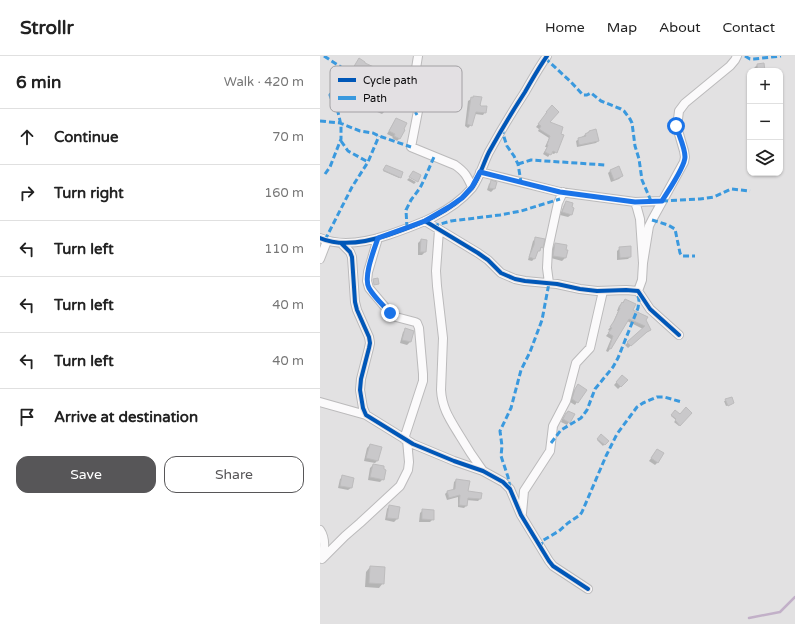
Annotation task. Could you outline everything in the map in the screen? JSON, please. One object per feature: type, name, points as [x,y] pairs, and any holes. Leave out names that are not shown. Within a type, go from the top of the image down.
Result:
[{"type":"street","points":[[416,66],[418,56]]},
{"type":"street","points":[[320,259],[324,239],[341,243],[378,238],[425,221],[462,198],[472,187],[502,128],[547,56]]},
{"type":"street","points":[[638,291],[642,280],[649,226],[681,168],[685,157],[676,126],[678,111],[685,103],[730,66],[737,56]]},
{"type":"street","points":[[418,112],[411,147],[455,165],[466,174],[472,187]]},
{"type":"street","points":[[480,172],[563,192],[635,202],[662,201]]},
{"type":"street","points":[[549,283],[547,268],[548,249],[558,203],[563,192]]},
{"type":"street","points":[[635,202],[640,219],[643,263]]},
{"type":"street","points":[[425,221],[478,253],[488,260],[501,273],[507,276],[525,281],[549,283],[580,289],[603,291],[638,291]]},
{"type":"street","points":[[439,230],[436,270],[443,338],[440,390],[441,397],[446,413],[482,471]]},
{"type":"street","points":[[321,561],[345,536],[400,486],[408,470],[409,462],[405,440],[423,374],[419,328],[417,323],[396,317],[390,313],[369,288],[367,281],[368,272],[378,238]]},
{"type":"street","points":[[341,243],[350,252],[352,257],[355,302],[369,337],[369,348],[360,379],[360,390],[363,408],[366,415]]},
{"type":"street","points":[[521,515],[524,491],[551,448],[554,426],[566,400],[576,363],[590,348],[603,291]]},
{"type":"street","points":[[638,291],[652,312],[679,335]]},
{"type":"street","points":[[320,402],[366,415],[413,444],[482,471],[507,484],[521,515],[549,561],[553,566],[588,589]]},
{"type":"street","points":[[320,530],[324,537],[325,550],[321,561]]},
{"type":"building","points":[[359,58],[372,66],[354,66]]},
{"type":"building","points":[[764,63],[765,68],[758,68],[757,64]]},
{"type":"building","points":[[473,96],[482,97],[480,105],[487,106],[486,113],[476,112],[472,126],[467,124],[471,97],[473,98]]},
{"type":"building","points":[[552,105],[559,112],[550,122],[563,127],[561,134],[564,135],[557,153],[553,151],[551,155],[545,152],[550,136],[539,129],[541,126],[538,124]]},
{"type":"building","points":[[396,118],[407,123],[400,139],[389,131]]},
{"type":"building","points":[[596,129],[599,141],[579,145],[578,138],[586,136],[585,134],[589,131]]},
{"type":"building","points":[[386,165],[403,172],[401,178],[383,170]]},
{"type":"building","points":[[619,166],[623,176],[614,180],[610,170]]},
{"type":"building","points":[[413,171],[421,175],[418,182],[409,177]]},
{"type":"building","points":[[491,180],[497,182],[495,189],[489,188]]},
{"type":"building","points":[[566,201],[573,203],[572,207],[574,208],[572,215],[562,212]]},
{"type":"building","points":[[535,237],[545,239],[543,248],[541,247],[540,251],[538,251],[535,259],[529,257],[534,245]]},
{"type":"building","points":[[421,239],[427,240],[426,252],[420,252]]},
{"type":"building","points":[[555,243],[567,245],[566,250],[568,250],[566,258],[553,256]]},
{"type":"building","points":[[631,246],[631,257],[620,258],[619,247]]},
{"type":"building","points":[[378,278],[379,284],[374,285],[373,279]]},
{"type":"building","points":[[625,299],[636,304],[633,310],[648,317],[646,320],[651,330],[631,346],[627,342],[645,326],[629,319],[611,349],[609,348],[613,336],[608,333],[612,328],[610,327],[622,302],[623,303]]},
{"type":"building","points":[[405,328],[414,331],[411,342],[402,340]]},
{"type":"building","points":[[622,375],[628,380],[621,387],[616,382]]},
{"type":"building","points":[[578,384],[587,390],[578,403],[572,399]]},
{"type":"building","points":[[732,397],[734,403],[728,406],[725,399]]},
{"type":"building","points":[[686,407],[692,413],[680,426],[675,420],[676,419],[671,415],[675,410],[680,414]]},
{"type":"building","points":[[568,411],[575,414],[570,423],[563,419]]},
{"type":"building","points":[[601,434],[609,441],[605,445],[597,439]]},
{"type":"building","points":[[370,444],[382,447],[378,461],[366,458]]},
{"type":"building","points":[[657,449],[664,453],[658,463],[651,458]]},
{"type":"building","points":[[373,464],[384,466],[384,469],[386,470],[384,480],[370,477]]},
{"type":"building","points":[[342,475],[354,478],[352,488],[340,486]]},
{"type":"building","points":[[456,479],[470,481],[468,491],[482,493],[481,499],[468,498],[467,506],[459,505],[460,495],[449,498],[447,491],[455,489]]},
{"type":"building","points":[[389,505],[400,507],[398,519],[387,518]]},
{"type":"building","points":[[422,509],[434,510],[434,520],[422,519]]},
{"type":"building","points":[[370,566],[385,567],[384,584],[369,583]]},
{"type":"waterway","points":[[749,618],[780,612],[795,597]]},
{"type":"marked path","points":[[324,56],[339,66]]},
{"type":"marked path","points":[[745,56],[750,59],[781,56]]},
{"type":"marked path","points":[[545,58],[583,95],[591,93],[601,101],[621,109],[630,119],[642,180],[651,201]]},
{"type":"marked path","points":[[325,174],[330,167],[341,139],[341,125],[338,112]]},
{"type":"marked path","points":[[320,121],[340,123],[411,147]]},
{"type":"marked path","points":[[502,128],[507,146],[518,164],[521,182]]},
{"type":"marked path","points":[[325,240],[352,187],[368,162],[379,136]]},
{"type":"marked path","points":[[341,141],[348,151],[368,162]]},
{"type":"marked path","points":[[407,228],[406,210],[420,188],[434,157]]},
{"type":"marked path","points":[[518,164],[531,160],[606,165]]},
{"type":"marked path","points":[[662,201],[714,197],[731,189],[750,191]]},
{"type":"marked path","points":[[433,226],[451,221],[521,211],[560,199]]},
{"type":"marked path","points":[[652,220],[675,229],[682,256],[695,256]]},
{"type":"marked path","points":[[510,488],[501,456],[502,446],[500,431],[511,408],[521,370],[530,352],[542,320],[549,283]]},
{"type":"marked path","points":[[551,443],[561,430],[581,418],[587,410],[595,389],[613,367],[638,308],[638,293]]},
{"type":"marked path","points":[[541,548],[542,541],[559,531],[580,515],[617,434],[637,407],[657,397],[664,397],[682,402]]},
{"type":"cycle path","points":[[320,238],[328,241],[345,243],[371,240],[410,227],[433,217],[464,197],[475,184],[493,144],[547,56]]},
{"type":"cycle path","points":[[425,221],[478,253],[488,260],[501,273],[515,279],[597,291],[638,291],[650,309],[679,335]]},
{"type":"cycle path","points":[[341,243],[350,252],[352,257],[355,302],[370,343],[361,379],[360,390],[363,408],[366,415],[413,444],[483,471],[503,482],[510,489],[521,515],[549,561],[553,566],[588,589]]},
{"type":"route","points":[[390,313],[369,288],[367,281],[368,272],[378,238],[411,227],[437,215],[462,198],[472,187],[480,172],[560,192],[635,202],[662,201],[681,168],[685,157],[676,126]]}]
